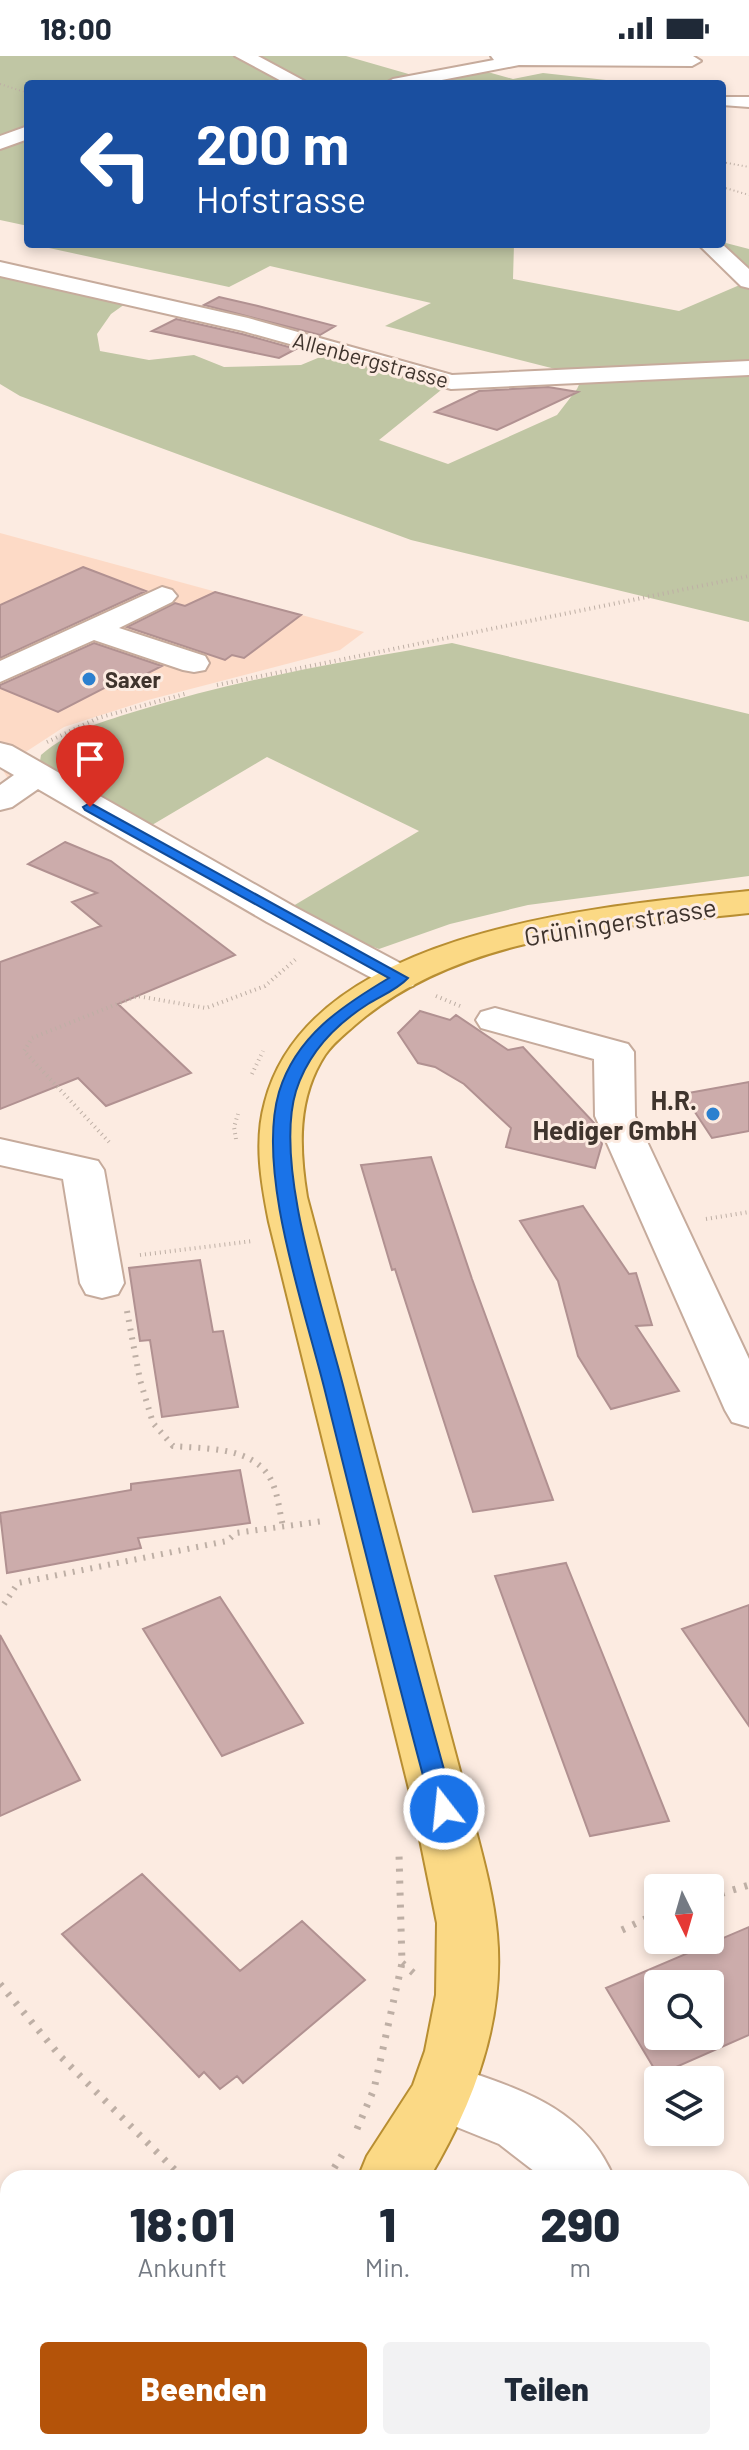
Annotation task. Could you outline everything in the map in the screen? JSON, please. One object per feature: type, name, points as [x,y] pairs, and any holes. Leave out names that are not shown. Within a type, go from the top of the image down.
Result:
[{"type":"main road","name":"Grüningerstrasse","points":[[395,2170],[444,2092],[457,2052],[468,1965],[466,1910],[444,1809],[399,1647],[295,1234],[280,1160],[281,1123],[288,1090],[318,1036],[343,1013],[400,978],[466,952],[534,932],[641,914],[749,902]]},
{"type":"street","points":[[244,56],[293,80]]},
{"type":"street","points":[[500,56],[519,60]]},
{"type":"street","points":[[411,80],[519,60],[695,63]]},
{"type":"street","points":[[726,100],[749,102]]},
{"type":"street","points":[[0,143],[24,134]]},
{"type":"street","points":[[713,248],[749,281]]},
{"type":"street","name":"Allenbergstrasse","points":[[0,269],[248,325],[451,382],[749,368]]},
{"type":"street","points":[[0,673],[162,596]]},
{"type":"street","points":[[92,629],[198,681]]},
{"type":"street","points":[[0,800],[15,763],[400,978]]},
{"type":"street","points":[[495,1020],[614,1052],[615,1116],[749,1410]]},
{"type":"street","points":[[0,1152],[83,1170],[101,1271]]},
{"type":"street","points":[[444,2092],[518,2120],[550,2139],[568,2155],[577,2170]]},
{"type":"path","points":[[0,84],[24,92]]},
{"type":"path","points":[[726,163],[749,167]]},
{"type":"path","points":[[726,188],[749,195]]},
{"type":"path","points":[[15,763],[66,730],[198,681],[621,607],[749,576]]},
{"type":"path","points":[[83,1170],[109,1161],[117,1151],[24,1051],[32,1038],[137,996],[206,1008],[265,986],[327,938]]},
{"type":"path","points":[[400,978],[423,991],[495,1020]]},
{"type":"path","points":[[101,1271],[263,1239]]},
{"type":"path","points":[[101,1271],[124,1296],[140,1380],[153,1423],[173,1446],[219,1451],[253,1459],[269,1475],[283,1526]]},
{"type":"path","points":[[4,1604],[18,1583],[227,1541],[236,1533],[332,1520]]},
{"type":"path","points":[[724,1893],[749,1885]]},
{"type":"path","points":[[622,1930],[644,1920]]},
{"type":"path","points":[[333,2170],[351,2141],[374,2089],[402,1963]]},
{"type":"path","points":[[0,1984],[60,2056],[175,2170]]},
{"type":"shaded area","points":[[0,533],[364,632],[340,650],[148,700],[64,727],[21,755],[44,772],[7,777],[0,766]]},
{"type":"green space","points":[[0,56],[346,56],[419,77],[470,67],[513,79],[543,73],[606,80],[24,80],[24,225],[0,220]]},
{"type":"green space","points":[[726,243],[749,249],[749,281],[726,248]]},
{"type":"green space","points":[[49,248],[514,248],[513,279],[679,311],[749,281],[749,622],[411,540],[20,396],[0,384],[0,269],[132,299],[111,314],[97,334],[100,351],[149,360],[194,355],[224,367],[301,365],[337,350],[451,382],[379,440],[448,464],[557,415],[583,376],[385,326],[431,303],[270,266],[229,287]]},
{"type":"green space","points":[[452,643],[749,714],[749,876],[528,905],[450,924],[379,949],[341,935],[288,909],[419,831],[267,757],[147,828],[39,767],[41,755],[64,739],[88,727],[140,710],[256,679]]},
{"type":"building","points":[[219,297],[335,326],[320,335],[204,305]]},
{"type":"building","points":[[176,319],[296,349],[279,358],[152,331]]},
{"type":"building","points":[[548,387],[578,392],[497,430],[435,412],[479,391]]},
{"type":"building","points":[[83,567],[146,591],[0,658],[0,605]]},
{"type":"building","points":[[215,592],[301,615],[244,658],[232,655],[225,660],[127,627],[175,603],[185,606]]},
{"type":"building","name":"Saxer","points":[[94,643],[162,666],[117,689],[108,686],[58,712],[0,688],[0,685]]},
{"type":"building","points":[[65,842],[111,861],[235,955],[118,1004],[191,1073],[106,1106],[78,1078],[0,1109],[0,962],[101,926],[72,902],[97,893],[28,864]]},
{"type":"building","points":[[420,1011],[450,1020],[456,1015],[508,1050],[523,1047],[596,1125],[602,1144],[595,1168],[506,1147],[511,1128],[464,1084],[435,1067],[418,1063],[398,1033]]},
{"type":"building","points":[[749,1082],[749,1131],[712,1138],[683,1094]]},
{"type":"building","points":[[431,1157],[553,1500],[473,1512],[395,1269],[392,1270],[361,1165]]},
{"type":"building","points":[[583,1206],[629,1274],[636,1273],[652,1325],[636,1326],[679,1391],[611,1409],[578,1356],[558,1281],[520,1221]]},
{"type":"building","points":[[200,1260],[213,1332],[223,1331],[238,1407],[162,1417],[150,1340],[140,1341],[129,1268]]},
{"type":"building","points":[[240,1470],[250,1523],[138,1538],[141,1548],[7,1573],[0,1513],[131,1490],[131,1484]]},
{"type":"building","points":[[566,1563],[669,1821],[590,1836],[495,1576]]},
{"type":"building","points":[[220,1597],[303,1723],[222,1756],[143,1629]]},
{"type":"building","points":[[749,1605],[749,1726],[682,1629]]},
{"type":"building","points":[[0,1635],[80,1780],[0,1816]]},
{"type":"building","points":[[142,1874],[240,1971],[302,1921],[365,1980],[243,2083],[237,2076],[220,2089],[204,2072],[199,2077],[62,1934]]},
{"type":"building","points":[[749,1927],[749,2035],[724,2046],[724,1970],[648,1970],[686,1954],[724,1954],[724,1938]]},
{"type":"building","points":[[644,1972],[644,2050],[715,2050],[678,2066],[653,2066],[606,1988]]},
{"type":"place","name":"Saxer","points":[[89,679]]},
{"type":"place","name":"H.R. Hediger GmbH","points":[[713,1114]]},
{"type":"route","points":[[90,807],[400,978],[343,1013],[318,1036],[288,1090],[281,1123],[280,1160],[295,1234],[399,1647],[444,1809]]}]
